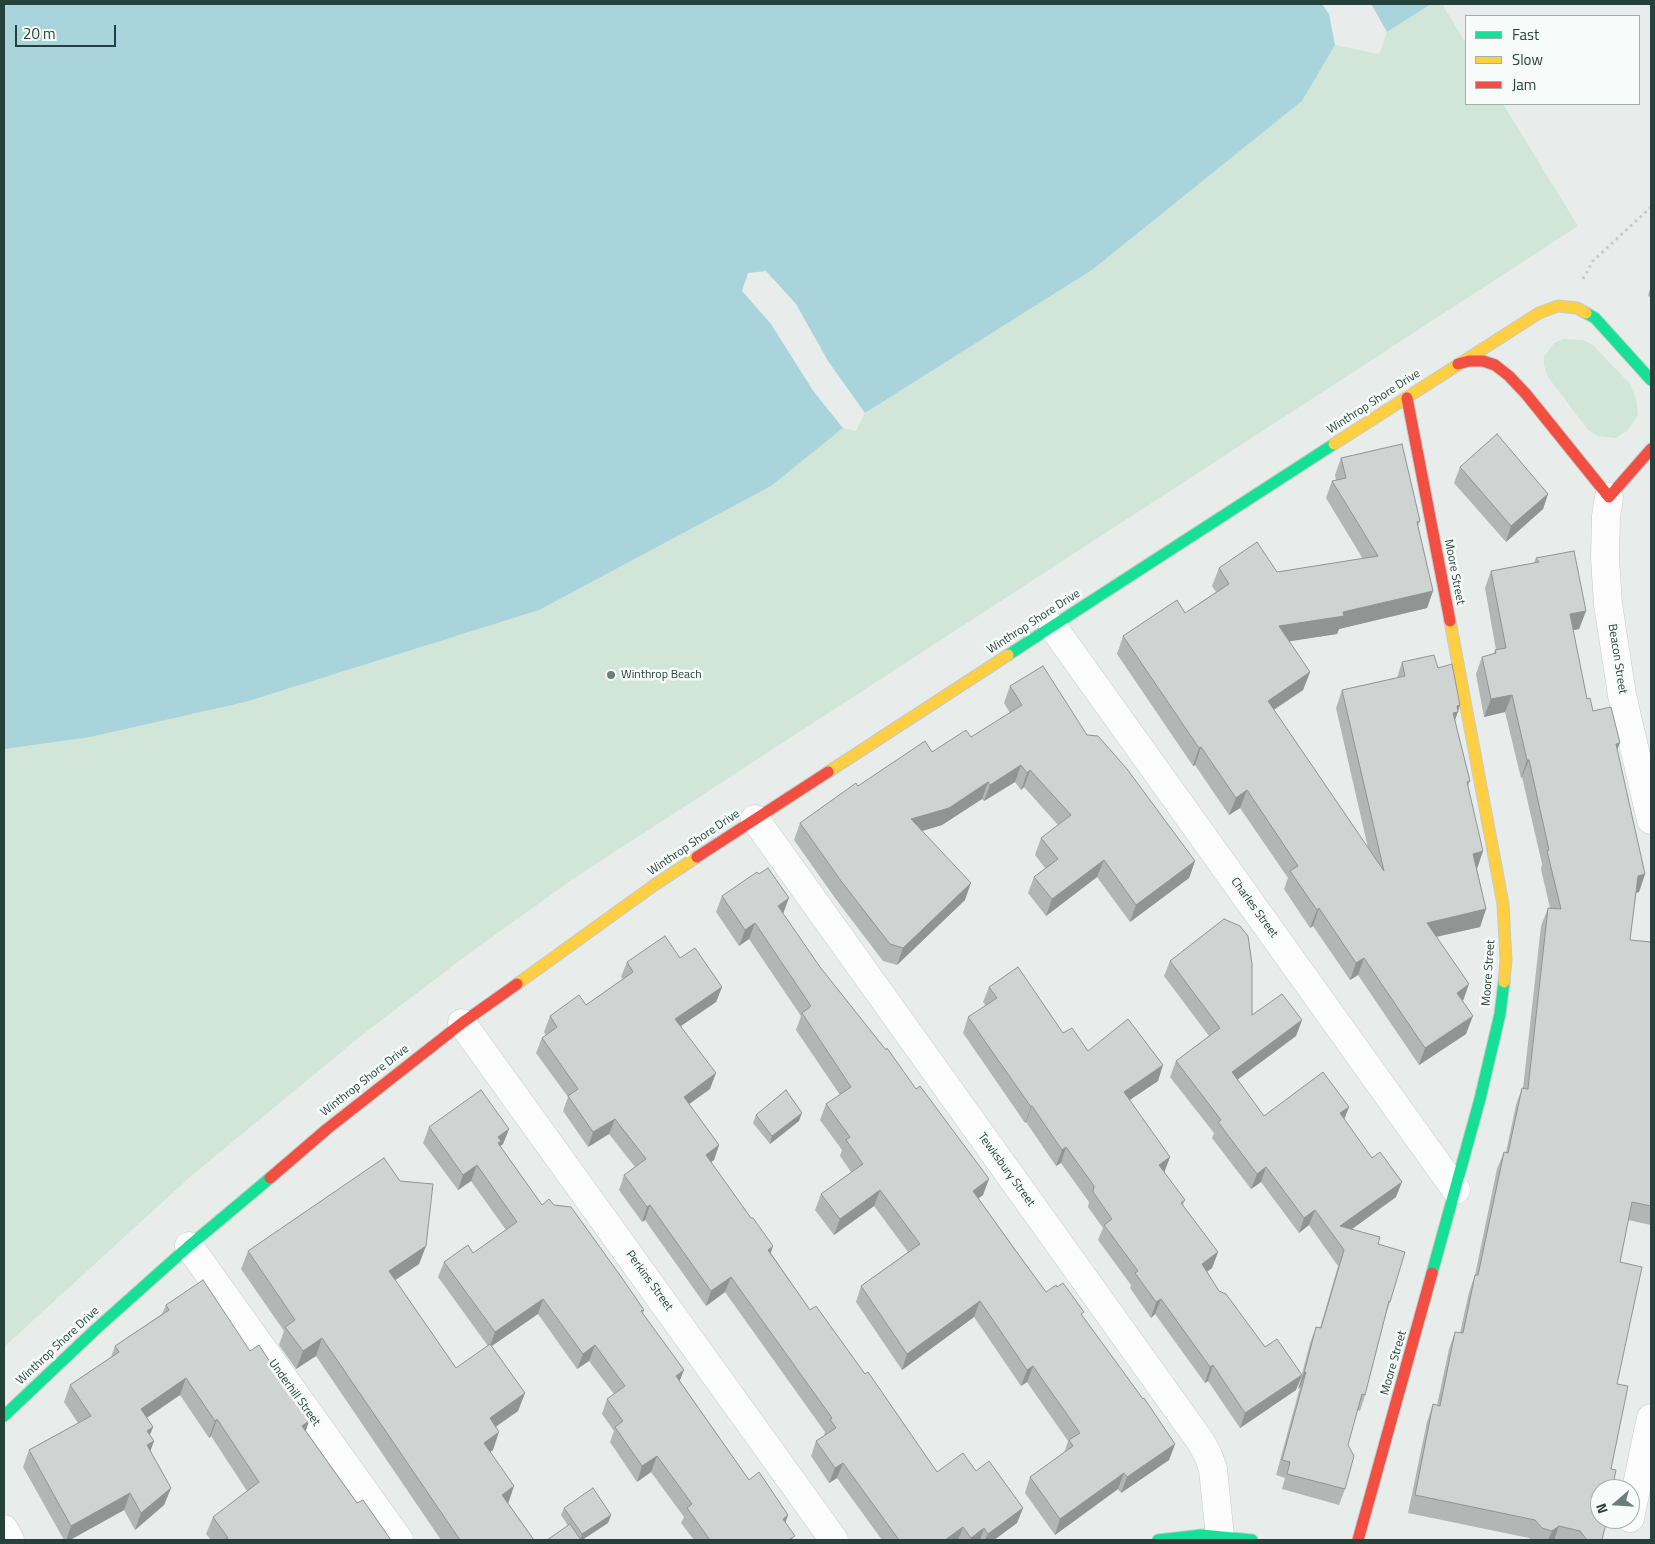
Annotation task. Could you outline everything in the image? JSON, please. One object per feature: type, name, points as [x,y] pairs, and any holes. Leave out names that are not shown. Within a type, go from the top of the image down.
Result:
[{"type":"street","name":"Winthrop Shore Drive","points":[[4,1416],[96,1329],[189,1246],[334,1124],[462,1023],[653,886],[1539,313],[1558,306],[1567,306],[1577,308],[1594,318],[1651,380]]},
{"type":"street","name":"Winthrop Shore Drive","points":[[1455,366],[1469,361],[1483,361],[1495,366],[1509,376],[1526,394],[1609,497]]},
{"type":"street","name":"Moore Street","points":[[1358,1540],[1480,1099],[1500,1014],[1506,960],[1503,904],[1496,862],[1407,398]]},
{"type":"street","points":[[1609,497],[1651,449]]},
{"type":"street","name":"Beacon Street","points":[[1609,497],[1606,516],[1605,558],[1608,604],[1622,695],[1651,820]]},
{"type":"street","name":"Charles Street","points":[[1053,626],[1456,1190]]},
{"type":"street","name":"Tewksbury Street","points":[[755,819],[1205,1448],[1211,1461],[1214,1476],[1220,1536]]},
{"type":"street","name":"Perkins Street","points":[[462,1023],[834,1540]]},
{"type":"street","name":"Underhill Street","points":[[189,1246],[399,1540]]},
{"type":"street","points":[[1638,1479],[1651,1418]]},
{"type":"street","points":[[4,1529],[10,1540]]},
{"type":"street","points":[[1158,1540],[1202,1535],[1252,1540]]},
{"type":"path","points":[[1593,261],[1651,207]]},
{"type":"green space","name":"Winthrop Beach","points":[[1431,4],[1442,4],[1465,41],[1465,105],[1504,105],[1578,226],[573,879],[471,952],[362,1035],[190,1177],[4,1347],[4,358],[770,486],[843,428],[856,431],[865,413],[1092,270],[1302,101],[1335,45],[1379,54],[1387,32]]},
{"type":"green space","points":[[1563,339],[1583,340],[1593,345],[1630,384],[1636,399],[1638,415],[1627,431],[1616,438],[1598,436],[1588,430],[1548,377],[1544,365],[1544,357],[1554,343]]},
{"type":"water","points":[[4,4],[1322,4],[1329,14],[1335,45],[1302,101],[1092,270],[865,413],[828,361],[796,304],[766,271],[748,273],[742,291],[771,324],[814,392],[843,428],[771,486],[539,610],[245,702],[90,737],[4,749]]},
{"type":"water","points":[[1371,4],[1431,4],[1387,32]]},
{"type":"building","points":[[1497,434],[1548,494],[1511,526],[1460,467]]},
{"type":"building","points":[[1402,444],[1420,521],[1417,522],[1433,591],[1343,612],[1344,616],[1279,626],[1310,672],[1268,701],[1384,871],[1342,690],[1405,676],[1402,662],[1434,655],[1438,668],[1452,664],[1460,705],[1457,706],[1458,712],[1453,713],[1470,781],[1467,782],[1483,851],[1473,854],[1486,909],[1427,923],[1469,984],[1457,993],[1473,1016],[1425,1048],[1364,958],[1356,963],[1319,908],[1317,910],[1290,871],[1298,866],[1247,790],[1236,798],[1201,747],[1199,748],[1123,636],[1177,600],[1185,613],[1229,584],[1219,568],[1257,542],[1277,572],[1378,556],[1332,481],[1346,478],[1341,458]]},
{"type":"building","points":[[1574,551],[1586,611],[1570,614],[1587,699],[1590,698],[1593,711],[1611,707],[1620,743],[1616,744],[1645,874],[1638,876],[1630,940],[1651,942],[1651,1206],[1632,1202],[1620,1262],[1642,1267],[1617,1384],[1628,1386],[1611,1469],[1616,1470],[1614,1479],[1590,1479],[1590,1529],[1605,1529],[1602,1540],[1587,1540],[1580,1531],[1559,1526],[1552,1531],[1542,1528],[1535,1520],[1415,1495],[1433,1404],[1440,1406],[1455,1332],[1463,1333],[1475,1275],[1478,1275],[1504,1152],[1508,1153],[1522,1088],[1528,1089],[1548,908],[1561,909],[1547,851],[1549,850],[1529,760],[1527,760],[1512,695],[1491,699],[1482,657],[1496,653],[1495,650],[1506,648],[1491,571],[1539,562],[1536,558]]},
{"type":"building","points":[[1043,666],[1087,735],[1098,736],[1127,769],[1195,861],[1136,905],[1104,860],[1052,899],[1034,877],[1058,859],[1041,838],[1071,815],[1030,770],[1027,773],[1021,765],[990,785],[988,782],[949,808],[911,819],[971,883],[903,948],[890,944],[841,881],[800,823],[856,783],[858,786],[925,741],[932,752],[966,730],[971,737],[1022,705],[1010,686]]},
{"type":"building","points":[[768,868],[789,898],[778,906],[820,967],[886,1050],[887,1048],[916,1089],[920,1086],[989,1179],[973,1191],[1046,1292],[1056,1285],[1057,1287],[1063,1283],[1084,1312],[1081,1314],[1144,1398],[1175,1444],[1127,1477],[1124,1473],[1060,1519],[1030,1477],[1073,1446],[1069,1440],[1080,1433],[1033,1366],[1027,1370],[980,1301],[907,1354],[861,1286],[920,1244],[880,1190],[840,1219],[821,1194],[863,1164],[846,1140],[850,1137],[826,1104],[851,1087],[802,1013],[811,1006],[755,923],[745,930],[722,896],[757,872],[759,874]]},
{"type":"building","points":[[1224,919],[1240,926],[1248,936],[1252,964],[1252,1015],[1282,994],[1302,1020],[1232,1072],[1264,1116],[1323,1072],[1349,1107],[1340,1113],[1372,1158],[1380,1152],[1402,1182],[1340,1226],[1380,1237],[1378,1244],[1405,1252],[1389,1301],[1365,1395],[1362,1394],[1348,1445],[1354,1456],[1345,1489],[1287,1474],[1290,1462],[1282,1460],[1316,1327],[1321,1328],[1344,1250],[1315,1210],[1304,1218],[1266,1167],[1257,1174],[1218,1122],[1221,1120],[1176,1061],[1220,1028],[1170,961]]},
{"type":"building","points":[[665,936],[680,958],[695,948],[722,987],[675,1019],[716,1073],[684,1097],[719,1145],[706,1155],[773,1246],[768,1250],[810,1310],[816,1306],[865,1374],[868,1372],[937,1472],[963,1453],[976,1471],[989,1461],[1023,1508],[988,1534],[984,1528],[971,1538],[963,1527],[945,1540],[899,1540],[843,1463],[835,1468],[816,1441],[836,1428],[830,1419],[832,1418],[731,1277],[711,1291],[650,1205],[647,1207],[624,1175],[646,1159],[615,1119],[593,1132],[568,1096],[578,1089],[542,1038],[557,1027],[550,1016],[579,995],[586,1005],[633,972],[627,962]]},
{"type":"building","points":[[1018,967],[1063,1033],[1072,1028],[1088,1051],[1128,1019],[1163,1065],[1124,1092],[1170,1157],[1159,1165],[1185,1200],[1181,1203],[1218,1252],[1202,1264],[1219,1291],[1226,1294],[1265,1347],[1277,1339],[1302,1375],[1245,1413],[1213,1365],[1210,1367],[1161,1299],[1156,1302],[1135,1273],[1138,1271],[1104,1225],[1112,1219],[1093,1192],[1094,1186],[1066,1147],[1062,1150],[968,1017],[997,998],[989,987]]},
{"type":"building","points":[[481,1090],[509,1129],[498,1137],[501,1141],[498,1143],[542,1205],[549,1199],[554,1205],[571,1207],[644,1310],[641,1311],[684,1370],[676,1376],[749,1480],[759,1472],[788,1515],[783,1519],[795,1536],[788,1540],[710,1540],[687,1508],[692,1504],[657,1456],[642,1466],[615,1427],[623,1421],[607,1399],[625,1386],[595,1345],[583,1354],[543,1299],[495,1332],[444,1262],[468,1245],[473,1253],[517,1222],[477,1165],[463,1175],[429,1127]]},
{"type":"building","points":[[786,1090],[802,1113],[772,1136],[756,1115]]},
{"type":"building","points":[[384,1158],[400,1181],[433,1184],[426,1246],[389,1271],[456,1368],[490,1344],[525,1393],[490,1418],[499,1432],[484,1443],[514,1486],[502,1495],[534,1540],[460,1540],[322,1338],[303,1351],[285,1327],[295,1320],[248,1251]]},
{"type":"building","points":[[203,1280],[250,1351],[259,1345],[309,1421],[302,1426],[357,1503],[363,1500],[391,1540],[223,1540],[228,1538],[213,1517],[259,1482],[217,1419],[215,1421],[186,1378],[141,1409],[153,1427],[147,1431],[154,1441],[147,1445],[171,1488],[141,1513],[130,1493],[71,1526],[29,1450],[91,1416],[70,1385],[119,1352],[115,1346],[169,1310],[166,1305]]},
{"type":"building","points":[[593,1488],[611,1515],[582,1534],[564,1508]]},
{"type":"building","points":[[570,1524],[581,1540],[547,1540]]},
{"type":"traffic: fast","points":[[1586,313],[1595,318],[1651,380]]},
{"type":"traffic: fast","points":[[1008,655],[1334,444]]},
{"type":"traffic: fast","points":[[1432,1273],[1480,1099],[1500,1014],[1504,982]]},
{"type":"traffic: fast","points":[[4,1416],[96,1329],[189,1246],[270,1178]]},
{"type":"traffic: fast","points":[[1158,1540],[1202,1535],[1252,1540]]},
{"type":"traffic: slow","points":[[1334,444],[1539,313],[1558,306],[1577,308],[1586,313]]},
{"type":"traffic: slow","points":[[1450,621],[1503,904],[1506,960],[1504,982]]},
{"type":"traffic: slow","points":[[828,772],[1008,655]]},
{"type":"traffic: slow","points":[[517,984],[653,886],[697,857]]},
{"type":"traffic: jam","points":[[1458,364],[1469,361],[1483,361],[1495,365],[1509,376],[1526,394],[1609,497],[1651,449]]},
{"type":"traffic: jam","points":[[1407,398],[1450,621]]},
{"type":"traffic: jam","points":[[697,857],[828,772]]},
{"type":"traffic: jam","points":[[270,1178],[327,1129],[462,1023],[517,984]]},
{"type":"traffic: jam","points":[[1358,1540],[1432,1273]]},
{"type":"place","name":"Winthrop Beach","points":[[611,675]]}]
